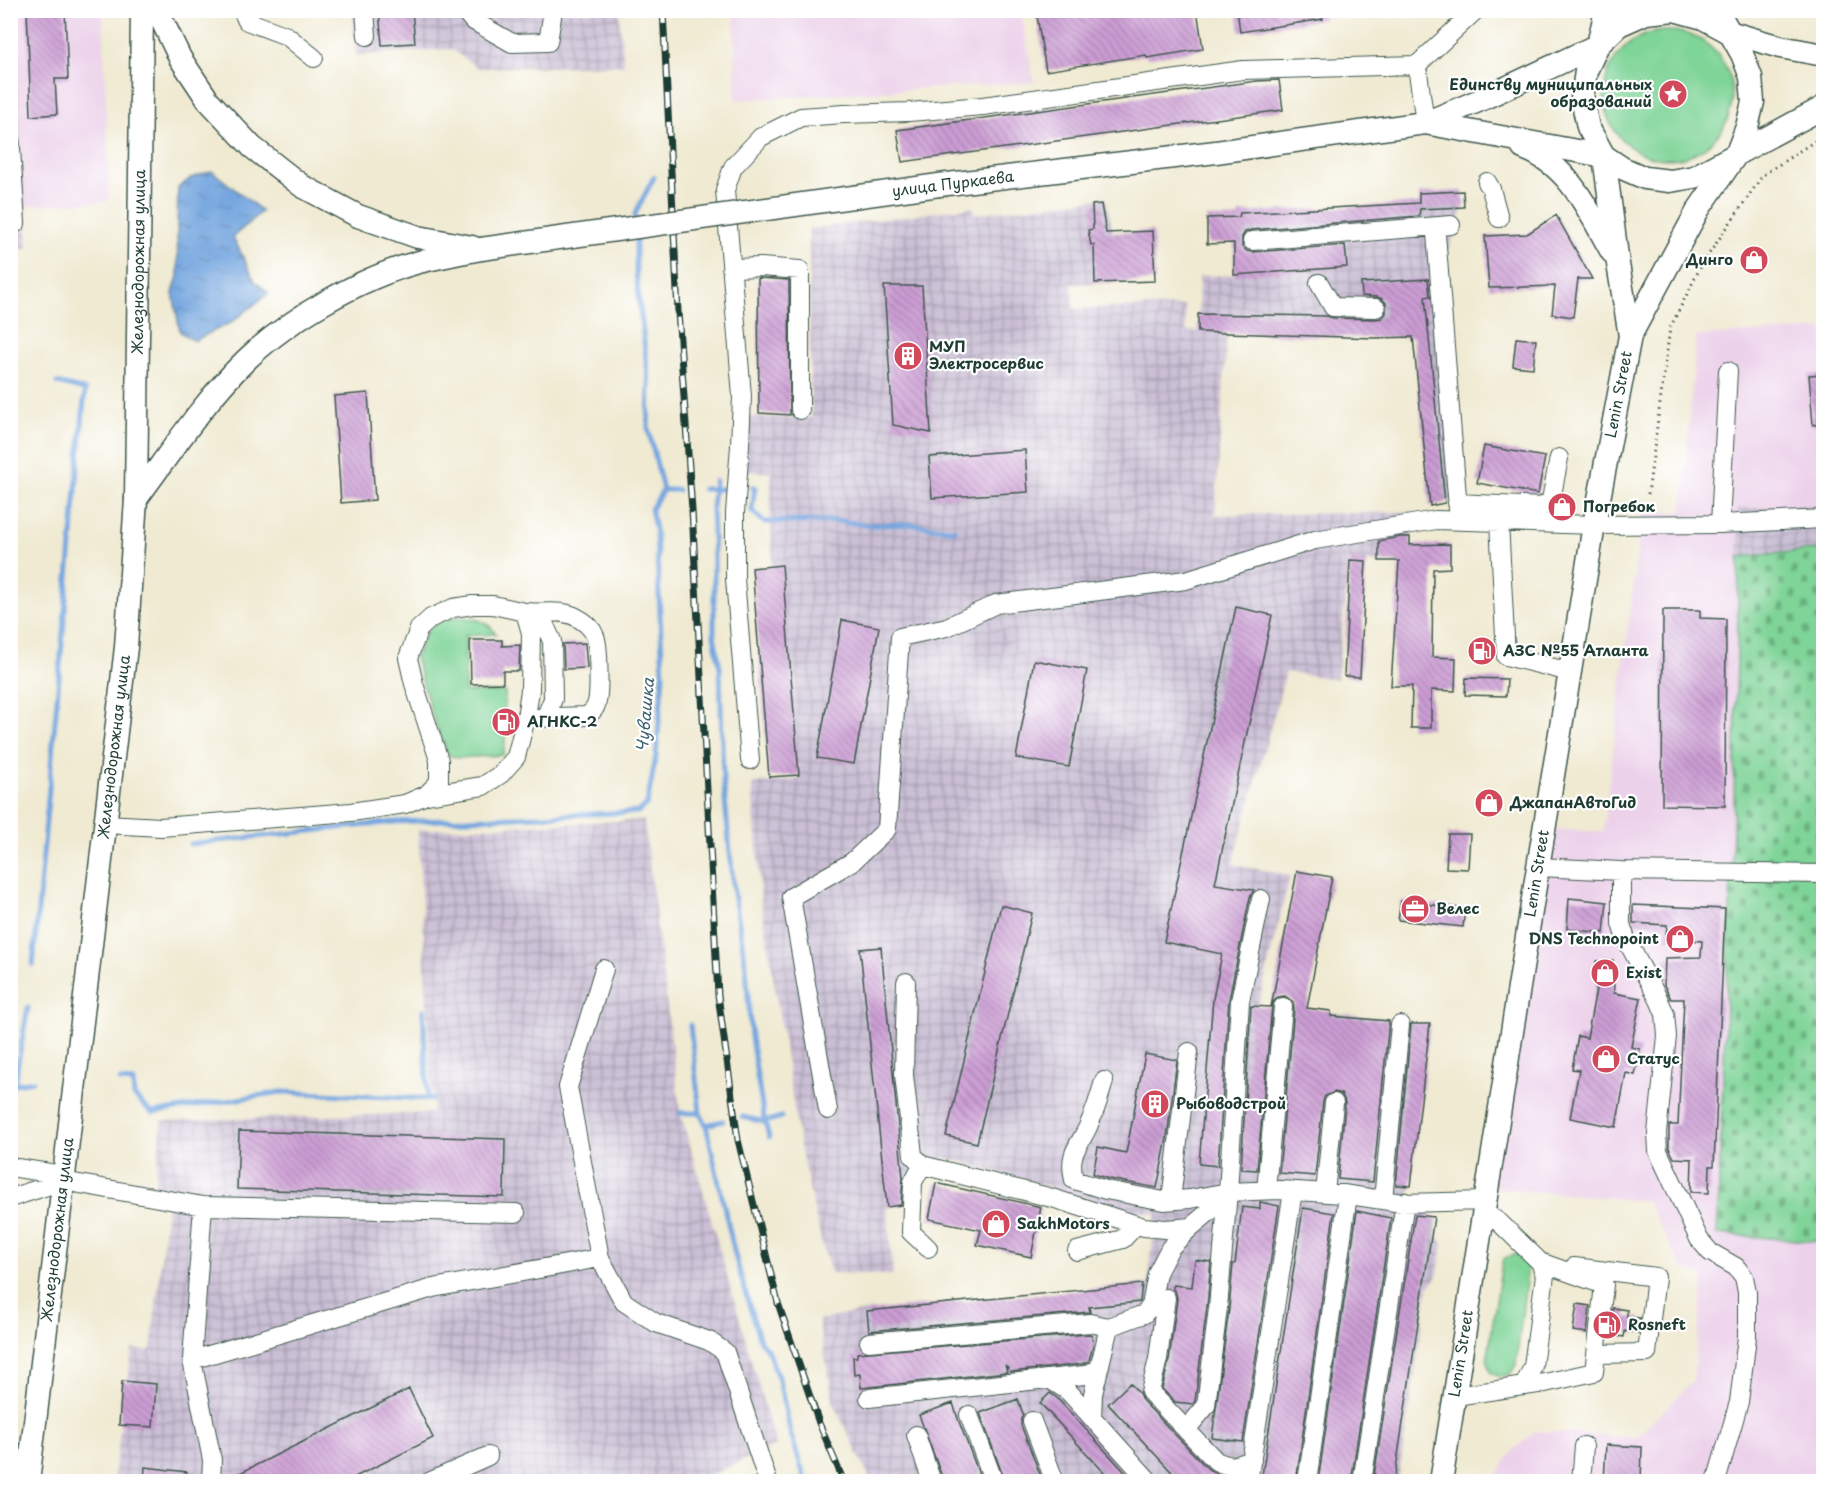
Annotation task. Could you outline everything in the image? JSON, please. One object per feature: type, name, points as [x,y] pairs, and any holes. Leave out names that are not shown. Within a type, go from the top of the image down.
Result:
[{"type":"main road","name":"Железнодорожная улица","points":[[28,1482],[126,647],[136,499],[142,10]]},
{"type":"main road","points":[[157,10],[180,58],[208,100],[252,147],[302,186],[358,216],[418,237],[481,249]]},
{"type":"main road","points":[[1606,10],[1598,45],[1586,71],[1582,99],[1588,127],[1605,156],[1618,264],[1630,336]]},
{"type":"main road","points":[[1425,123],[1598,45],[1619,25],[1646,13],[1674,10],[1702,18],[1729,32],[1780,47],[1824,56]]},
{"type":"main road","points":[[1630,336],[1698,210],[1737,154],[1747,127],[1753,102],[1751,77],[1742,54],[1717,10]]},
{"type":"main road","points":[[1425,123],[1605,156],[1622,168],[1645,178],[1670,181],[1694,177],[1824,107]]},
{"type":"main road","name":"улица Пуркаева","points":[[481,249],[939,185],[1216,152],[1425,123]]},
{"type":"main road","points":[[1467,131],[1529,151],[1557,167],[1578,191],[1618,264]]},
{"type":"main road","points":[[136,499],[202,409],[246,360],[298,318],[355,286],[407,267],[481,249]]},
{"type":"main road","name":"Lenin Street","points":[[1441,1482],[1594,525],[1630,336]]},
{"type":"lane","points":[[242,10],[247,21],[287,36],[315,58]]},
{"type":"lane","points":[[365,10],[367,36]]},
{"type":"lane","points":[[472,14],[513,43],[548,42],[553,10]]},
{"type":"lane","points":[[750,760],[735,579],[735,513],[741,396],[725,190],[733,167],[761,137],[801,117],[983,106],[1243,70],[1417,65],[1476,10]]},
{"type":"lane","points":[[1417,65],[1425,123]]},
{"type":"lane","points":[[10,134],[16,223],[10,226]]},
{"type":"lane","points":[[1487,182],[1499,218]]},
{"type":"lane","points":[[1252,241],[1444,230],[1458,512]]},
{"type":"lane","points":[[732,268],[761,267],[804,273],[800,410]]},
{"type":"lane","points":[[1319,283],[1333,307],[1376,308]]},
{"type":"lane","points":[[1720,524],[1728,371]]},
{"type":"lane","points":[[828,1110],[791,897],[852,862],[887,829],[900,637],[947,627],[996,604],[1186,580],[1315,540],[1436,520],[1458,512],[1542,507],[1551,500],[1559,458]]},
{"type":"lane","points":[[1458,512],[1499,522],[1594,525],[1720,524],[1824,519]]},
{"type":"lane","points":[[1499,522],[1506,656],[1570,672]]},
{"type":"lane","points":[[426,795],[439,782],[439,760],[414,684],[408,658],[419,629],[431,618],[453,608],[493,605],[533,613],[575,616],[587,625],[596,638],[598,659],[596,707],[587,716],[526,718]]},
{"type":"lane","points":[[105,824],[161,826],[351,812],[405,804],[426,795],[483,786],[501,774],[516,757],[526,718],[530,690],[533,613]]},
{"type":"lane","points":[[533,613],[552,641],[553,699],[545,718]]},
{"type":"lane","points":[[1538,867],[1621,871],[1824,874]]},
{"type":"lane","points":[[1621,871],[1621,924],[1626,939],[1665,1014],[1667,1036],[1657,1133],[1658,1151],[1699,1239],[1710,1252],[1736,1267],[1744,1277],[1747,1293],[1747,1337],[1739,1402],[1716,1482]]},
{"type":"lane","points":[[1186,1430],[1206,1406],[1218,1308],[1228,1192],[1240,1001],[1261,899]]},
{"type":"lane","points":[[604,969],[568,1087],[600,1258],[624,1302],[656,1323],[709,1341],[725,1352],[768,1482]]},
{"type":"lane","points":[[906,982],[904,1075],[913,1155],[922,1165],[1052,1198],[1136,1225],[1165,1229],[1191,1227]]},
{"type":"lane","points":[[1266,1190],[1283,1007]]},
{"type":"lane","points":[[1383,1200],[1400,1025]]},
{"type":"lane","points":[[1171,1200],[1189,1052]]},
{"type":"lane","points":[[1104,1081],[1090,1124],[1073,1152],[1071,1168],[1074,1180],[1106,1190],[1164,1201],[1190,1200],[1228,1192],[1266,1190],[1325,1193],[1405,1202],[1485,1206],[1500,1224],[1540,1262],[1605,1285],[1594,1371],[1545,1383],[1455,1395]]},
{"type":"lane","points":[[1325,1193],[1334,1102]]},
{"type":"lane","points":[[922,1165],[913,1182],[911,1232],[928,1248]]},
{"type":"lane","points":[[10,1167],[203,1206],[516,1213]]},
{"type":"lane","points":[[10,1198],[63,1178]]},
{"type":"lane","points":[[1248,1482],[1293,1191]]},
{"type":"lane","points":[[869,1342],[1090,1323],[1108,1327],[1144,1314],[1151,1306],[1157,1273],[1170,1248],[1228,1192]]},
{"type":"lane","points":[[1307,1482],[1348,1195]]},
{"type":"lane","points":[[1362,1482],[1405,1202]]},
{"type":"lane","points":[[203,1206],[192,1360],[212,1460],[211,1482]]},
{"type":"lane","points":[[1077,1251],[1122,1239],[1136,1225]]},
{"type":"lane","points":[[192,1360],[433,1288],[600,1258]]},
{"type":"lane","points":[[1540,1262],[1656,1277],[1647,1353],[1596,1354]]},
{"type":"lane","points":[[1524,1386],[1533,1366],[1545,1275],[1540,1262]]},
{"type":"lane","points":[[1166,1298],[1158,1359],[1150,1392],[1216,1461],[1227,1466],[1236,1466],[1252,1460]]},
{"type":"lane","points":[[1092,1417],[1093,1394],[1108,1327]]},
{"type":"lane","points":[[869,1398],[1085,1376],[1099,1369]]},
{"type":"lane","points":[[1049,1379],[1068,1391],[1150,1482]]},
{"type":"lane","points":[[969,1415],[994,1482]]},
{"type":"lane","points":[[1032,1421],[1055,1482]]},
{"type":"lane","points":[[916,1435],[932,1482]]},
{"type":"lane","points":[[1581,1482],[1584,1446]]},
{"type":"lane","points":[[429,1482],[488,1456]]},
{"type":"lane","points":[[10,1481],[16,1482]]},
{"type":"path","points":[[1648,494],[1670,328],[1701,264],[1763,175],[1824,135]]},
{"type":"shaded area","points":[[10,11],[12,11],[28,249],[11,250]]},
{"type":"shaded area","points":[[12,11],[103,11],[109,201],[25,206]]},
{"type":"shaded area","points":[[353,11],[619,11],[624,65],[478,68],[451,49],[356,55]]},
{"type":"shaded area","points":[[734,11],[1021,11],[1034,82],[736,100]]},
{"type":"shaded area","points":[[1463,191],[1464,207],[1444,261],[1462,493],[1445,503],[1430,506],[1413,337],[1375,338],[1227,333],[1215,515],[1411,512],[1411,565],[1349,560],[1337,679],[1286,672],[1233,864],[1290,876],[1258,1006],[1430,1024],[1410,1196],[1438,1219],[1436,1234],[1443,1244],[1437,1278],[1428,1287],[1398,1481],[871,1481],[834,1405],[818,1320],[867,1311],[1148,1284],[1156,1214],[1131,1211],[944,1157],[905,1205],[887,1207],[893,1275],[831,1273],[801,1152],[761,900],[752,784],[800,779],[781,565],[773,566],[770,518],[771,473],[746,471],[746,417],[811,418],[809,229],[973,207],[974,214],[1106,198],[1113,233],[1095,261],[1095,283],[1072,284],[1073,309],[1185,306],[1186,331],[1198,332],[1199,276],[1234,275],[1235,243],[1240,213],[1419,203],[1419,193]]},
{"type":"shaded area","points":[[1823,329],[1823,505],[1738,509],[1734,800],[1717,1234],[1823,1242],[1823,1481],[1493,1481],[1514,1449],[1536,1431],[1636,1438],[1693,1381],[1704,1276],[1681,1267],[1647,1201],[1485,1187],[1538,828],[1603,832],[1642,512],[1682,512],[1696,336]]},
{"type":"shaded area","points":[[1823,505],[1823,549],[1739,557],[1738,509]]},
{"type":"shaded area","points":[[644,820],[680,1111],[776,1446],[697,1481],[113,1482],[132,1349],[148,1351],[151,1349],[167,1207],[154,1189],[162,1121],[433,1113],[418,830]]},
{"type":"green space","points":[[1668,31],[1693,36],[1713,50],[1727,70],[1732,95],[1727,120],[1713,140],[1693,154],[1668,159],[1643,154],[1623,140],[1609,120],[1604,95],[1609,70],[1623,50],[1643,36]]},
{"type":"green space","points":[[1823,549],[1823,1242],[1717,1234],[1734,800],[1739,557]]},
{"type":"green space","points":[[455,617],[483,622],[496,634],[465,636],[465,692],[505,692],[503,755],[458,758],[448,755],[432,714],[415,657],[425,635],[432,626]]},
{"type":"green space","points":[[1516,1254],[1521,1256],[1528,1265],[1516,1365],[1510,1374],[1500,1377],[1490,1372],[1487,1361],[1502,1262],[1505,1258]]},
{"type":"water","points":[[212,171],[262,211],[233,237],[255,281],[269,293],[232,322],[194,341],[180,332],[173,293],[178,276],[178,188],[191,178]]},
{"type":"building","points":[[27,10],[65,10],[68,79],[55,79],[57,114],[31,116]]},
{"type":"building","points":[[379,10],[412,10],[415,43],[382,45]]},
{"type":"building","points":[[1036,10],[1197,10],[1203,49],[1147,58],[1146,55],[1046,71]]},
{"type":"building","points":[[1237,10],[1322,10],[1323,19],[1240,32]]},
{"type":"building","points":[[1279,80],[1283,110],[902,162],[897,130],[1257,81]]},
{"type":"building","points":[[1463,191],[1464,207],[1420,209],[1419,216],[1251,230],[1245,232],[1242,237],[1242,247],[1252,252],[1345,245],[1347,267],[1234,275],[1234,243],[1207,244],[1207,218],[1239,217],[1240,213],[1419,203],[1419,193]]},
{"type":"building","points":[[1101,204],[1106,233],[1153,231],[1155,281],[1095,283],[1094,245],[1091,245],[1088,230],[1093,229],[1092,205]]},
{"type":"building","points":[[1556,215],[1592,279],[1578,279],[1573,317],[1552,314],[1555,286],[1489,288],[1485,236],[1527,234]]},
{"type":"building","points":[[758,278],[789,280],[790,415],[759,413]]},
{"type":"building","points":[[1428,279],[1430,296],[1425,297],[1445,503],[1430,506],[1413,337],[1375,338],[1198,332],[1198,314],[1382,318],[1386,313],[1386,303],[1377,297],[1362,296],[1361,283]]},
{"type":"building","name":"МУП Электросервис","points":[[884,286],[922,286],[931,433],[893,425]]},
{"type":"building","points":[[1516,338],[1536,340],[1533,368],[1513,366]]},
{"type":"building","points":[[1824,374],[1824,424],[1813,425],[1809,375]]},
{"type":"building","points":[[368,393],[375,500],[341,503],[334,396]]},
{"type":"building","points":[[1484,446],[1545,457],[1538,494],[1477,483]]},
{"type":"building","points":[[1025,450],[1028,492],[932,498],[929,457]]},
{"type":"building","points":[[1410,537],[1410,545],[1450,544],[1450,568],[1433,569],[1432,657],[1456,658],[1455,691],[1431,690],[1431,728],[1411,728],[1412,686],[1391,686],[1399,561],[1379,561],[1379,541]]},
{"type":"building","points":[[1350,560],[1366,561],[1360,677],[1344,676]]},
{"type":"building","points":[[782,565],[799,775],[769,777],[752,568]]},
{"type":"building","points":[[1236,607],[1272,615],[1215,884],[1254,890],[1250,897],[1229,1000],[1218,1166],[1199,1164],[1213,999],[1222,954],[1164,942]]},
{"type":"building","points":[[1663,610],[1700,610],[1700,618],[1726,619],[1725,806],[1662,805]]},
{"type":"building","points":[[842,620],[879,627],[854,764],[817,758]]},
{"type":"building","points":[[470,640],[502,640],[502,646],[520,645],[519,671],[503,671],[503,683],[471,684]]},
{"type":"building","points":[[585,643],[587,668],[564,669],[563,644]]},
{"type":"building","points":[[1034,660],[1087,670],[1069,767],[1016,758]]},
{"type":"building","points":[[1466,678],[1507,679],[1506,696],[1465,695]]},
{"type":"building","points":[[1448,834],[1470,834],[1468,869],[1446,868]]},
{"type":"building","points":[[1297,871],[1332,877],[1307,1008],[1331,1011],[1331,1016],[1389,1021],[1373,1182],[1338,1179],[1345,1104],[1341,1094],[1335,1092],[1325,1096],[1323,1102],[1315,1176],[1279,1173],[1294,1008],[1293,1002],[1285,996],[1278,997],[1272,1006],[1257,1170],[1241,1169],[1251,1006],[1271,1007]]},
{"type":"building","points":[[1569,898],[1607,902],[1604,933],[1567,929]]},
{"type":"building","points":[[1401,901],[1465,909],[1463,927],[1398,920]]},
{"type":"building","points":[[1001,905],[1032,913],[977,1143],[946,1136]]},
{"type":"building","points":[[1633,905],[1725,909],[1714,1166],[1710,1166],[1709,1193],[1691,1192],[1692,1159],[1674,1158],[1669,1148],[1669,1125],[1678,1125],[1684,999],[1671,999],[1664,985],[1665,958],[1701,957],[1702,941],[1666,938],[1667,925],[1633,923]]},
{"type":"building","points":[[881,947],[903,1178],[901,1205],[887,1207],[860,949]]},
{"type":"building","name":"Статус","points":[[1613,960],[1614,993],[1641,998],[1631,1047],[1640,1049],[1635,1075],[1626,1073],[1616,1127],[1570,1118],[1579,1070],[1572,1069],[1578,1036],[1587,1038],[1596,989],[1596,961]]},
{"type":"building","points":[[1411,1024],[1430,1024],[1411,1186],[1396,1185]]},
{"type":"building","name":"Рыбоводстрой","points":[[1145,1054],[1177,1060],[1167,1138],[1157,1188],[1093,1174],[1098,1147],[1126,1153]]},
{"type":"building","points":[[239,1131],[505,1139],[504,1197],[237,1189]]},
{"type":"building","name":"SakhMotors","points":[[936,1183],[1041,1207],[1031,1257],[977,1245],[981,1230],[929,1219]]},
{"type":"building","points":[[1260,1202],[1279,1206],[1243,1442],[1212,1438],[1242,1207],[1260,1209]]},
{"type":"building","points":[[1303,1208],[1334,1213],[1296,1482],[1261,1482]]},
{"type":"building","points":[[1357,1211],[1391,1218],[1351,1482],[1318,1482]]},
{"type":"building","points":[[1415,1215],[1434,1217],[1394,1482],[1373,1482]]},
{"type":"building","points":[[1195,1260],[1211,1262],[1193,1404],[1175,1402],[1162,1389],[1169,1360],[1177,1299],[1173,1285],[1192,1287]]},
{"type":"building","points":[[1142,1284],[1140,1302],[1089,1307],[1090,1312],[869,1331],[867,1311]]},
{"type":"building","points":[[1577,1304],[1590,1306],[1587,1333],[1573,1331]]},
{"type":"building","points":[[1613,1308],[1627,1310],[1627,1317],[1640,1318],[1638,1333],[1625,1331],[1624,1337],[1610,1335]]},
{"type":"building","points":[[1092,1335],[1093,1346],[1089,1361],[1082,1364],[1011,1372],[1005,1365],[1007,1372],[861,1388],[860,1374],[854,1375],[853,1357],[857,1357],[857,1353]]},
{"type":"building","points":[[122,1381],[156,1384],[153,1427],[119,1425]]},
{"type":"building","points":[[1130,1383],[1142,1400],[1208,1469],[1225,1482],[1181,1482],[1108,1404]]},
{"type":"building","points":[[409,1389],[433,1438],[345,1482],[222,1482]]},
{"type":"building","points":[[1050,1393],[1134,1482],[1113,1482],[1040,1403]]},
{"type":"building","points":[[1018,1399],[1023,1414],[1021,1425],[1043,1482],[1005,1482],[980,1413]]},
{"type":"building","points":[[953,1403],[982,1482],[944,1482],[919,1415]]},
{"type":"building","points":[[1606,1445],[1642,1447],[1641,1482],[1604,1482]]},
{"type":"building","points":[[145,1467],[187,1472],[187,1482],[144,1482]]},
{"type":"waterway","name":"Чувашка","points":[[635,221],[635,214],[654,177]]},
{"type":"waterway","name":"Чувашка","points":[[190,844],[394,822],[638,812],[647,804],[656,756],[663,676],[656,534],[651,509],[663,490],[648,428],[649,384],[636,274],[636,234]]},
{"type":"waterway","points":[[33,965],[85,390],[57,383]]},
{"type":"waterway","points":[[715,481],[712,507],[714,635],[720,668],[723,779],[734,893],[746,967],[751,1037],[769,1137]]},
{"type":"waterway","points":[[752,487],[755,487],[752,511],[764,522],[840,521],[866,525],[908,524],[955,530]]},
{"type":"waterway","points":[[703,489],[723,489]]},
{"type":"waterway","points":[[663,490],[678,490]]},
{"type":"waterway","points":[[14,1085],[28,1007]]},
{"type":"waterway","points":[[423,1010],[428,1099]]},
{"type":"waterway","points":[[690,1025],[700,1113]]},
{"type":"waterway","name":"Чувашка","points":[[10,1085],[33,1081]]},
{"type":"waterway","points":[[120,1081],[133,1082],[134,1096],[152,1113],[281,1092],[432,1099]]},
{"type":"waterway","points":[[680,1113],[700,1113],[706,1125],[747,1298],[760,1341],[768,1351],[779,1380],[791,1435],[806,1482]]},
{"type":"waterway","points":[[742,1117],[765,1122],[781,1117]]},
{"type":"waterway","points":[[706,1125],[723,1121]]},
{"type":"railway","points":[[663,10],[678,312],[692,510],[718,995],[738,1140],[778,1303],[819,1423],[844,1482]]},
{"type":"place","name":"Единству муниципальных образований","points":[[1673,94]]},
{"type":"place","name":"Динго","points":[[1754,260]]},
{"type":"place","name":"МУП Электросервис","points":[[908,356]]},
{"type":"place","name":"Погребок","points":[[1562,507]]},
{"type":"place","name":"АЗС №55 Атланта","points":[[1482,651]]},
{"type":"place","name":"АГНКС-2","points":[[506,722]]},
{"type":"place","name":"ДжапанАвтоГид","points":[[1489,803]]},
{"type":"place","name":"Велес","points":[[1415,909]]},
{"type":"place","name":"DNS Technopoint","points":[[1680,939]]},
{"type":"place","name":"Exist","points":[[1605,973]]},
{"type":"place","name":"Статус","points":[[1606,1059]]},
{"type":"place","name":"Рыбоводстрой","points":[[1155,1104]]},
{"type":"place","name":"SakhMotors","points":[[996,1224]]},
{"type":"place","name":"Rosneft","points":[[1607,1325]]}]
